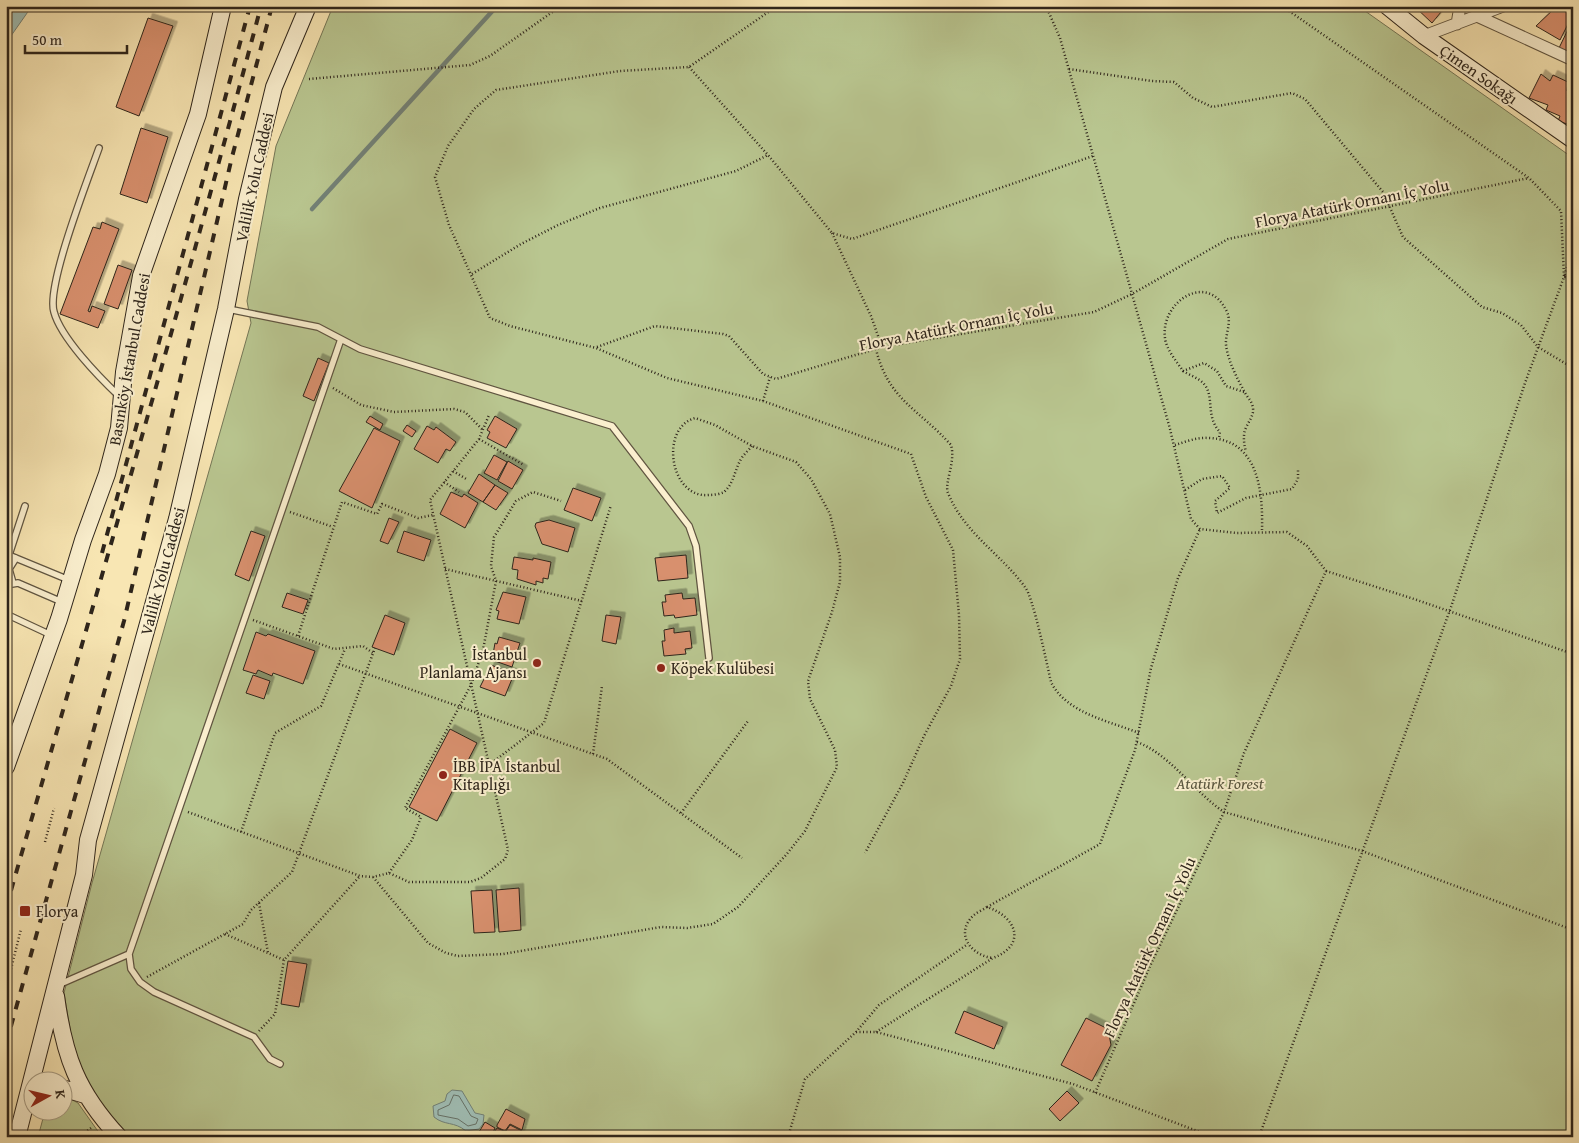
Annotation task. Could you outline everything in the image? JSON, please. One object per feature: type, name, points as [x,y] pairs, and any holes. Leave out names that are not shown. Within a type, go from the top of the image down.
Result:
[{"type":"main road","name":"Basınköy İstanbul Caddesi","points":[[6,767],[10,744],[53,636],[107,474],[119,428],[124,372],[141,276],[198,114],[223,6]]},
{"type":"main road","name":"Valilik Yolu Caddesi","points":[[19,1129],[84,875],[88,840],[177,519],[226,309],[247,199],[274,87],[308,6]]},
{"type":"main road","name":"Çimen Sokağı","points":[[1386,6],[1424,36],[1573,140]]},
{"type":"main road","points":[[55,986],[59,1017],[70,1065],[85,1095],[119,1137]]},
{"type":"main road","points":[[72,1091],[85,1095]]},
{"type":"street","points":[[1457,24],[1460,6]]},
{"type":"street","points":[[1424,36],[1503,6]]},
{"type":"street","points":[[1477,16],[1573,60]]},
{"type":"lane","points":[[99,148],[54,284],[53,310],[58,322],[79,352],[122,400]]},
{"type":"lane","points":[[226,309],[305,323],[360,348],[612,426],[689,526],[696,546],[709,658]]},
{"type":"lane","points":[[280,1064],[270,1059],[254,1036],[154,992],[140,982],[132,969],[129,954],[341,339]]},
{"type":"lane","points":[[25,506],[8,555],[71,580]]},
{"type":"lane","points":[[16,558],[9,569],[9,584],[18,583],[64,602]]},
{"type":"lane","points":[[6,614],[53,636]]},
{"type":"lane","points":[[55,986],[129,954]]},
{"type":"path","points":[[310,79],[431,70],[470,65],[490,56],[561,6]]},
{"type":"path","points":[[777,6],[689,67],[620,71],[496,90],[474,109],[448,146],[435,178],[449,225],[490,318],[510,326],[596,348],[667,378],[763,402],[911,454],[926,497],[953,550],[959,615],[960,659],[951,686],[924,736],[903,783],[865,853]]},
{"type":"path","points":[[1046,6],[1060,38],[1069,69],[1174,446],[1191,519],[1200,529],[1237,533],[1262,531],[1288,532],[1307,546],[1326,571],[1414,598],[1449,613],[1573,654]]},
{"type":"path","points":[[1282,6],[1529,178],[1561,212],[1564,276]]},
{"type":"path","points":[[689,67],[768,155],[832,233],[871,316],[882,348]]},
{"type":"path","points":[[1069,69],[1152,82],[1174,82],[1193,98],[1204,105],[1212,107],[1292,93],[1305,99],[1383,192],[1403,237],[1482,307],[1502,313],[1521,325],[1538,346],[1573,368]]},
{"type":"path","points":[[472,274],[536,237],[600,208],[736,172],[768,155]]},
{"type":"path","points":[[832,233],[852,239],[1093,156]]},
{"type":"path","name":"Florya Atatürk Ornanı İç Yolu","points":[[770,377],[776,379],[784,377],[876,349],[1094,312],[1132,294],[1228,238],[1529,178]]},
{"type":"path","points":[[1259,1137],[1449,613],[1573,247]]},
{"type":"path","points":[[1564,276],[1573,276]]},
{"type":"path","points":[[1564,276],[1573,280]]},
{"type":"path","points":[[1219,439],[1220,432],[1211,419],[1208,391],[1203,382],[1183,371],[1164,339],[1165,322],[1183,298],[1193,292],[1204,292],[1214,296],[1227,312],[1229,322],[1226,346],[1235,373],[1253,409],[1244,433],[1246,452],[1253,464],[1262,495],[1262,531]]},
{"type":"path","points":[[596,348],[655,326],[723,334],[728,336],[763,374],[770,377],[763,402]]},
{"type":"path","points":[[876,349],[878,362],[893,391],[951,444],[953,464],[947,490],[956,512],[973,534],[1027,588],[1052,682],[1057,694],[1067,703],[1139,733]]},
{"type":"path","points":[[1183,371],[1204,363],[1216,371],[1226,386],[1244,392]]},
{"type":"path","points":[[326,384],[361,406],[373,409],[394,412],[454,409],[465,412],[482,430]]},
{"type":"path","points":[[179,809],[360,876],[373,877],[389,874],[409,882],[470,882],[481,878],[505,859],[508,850],[430,500],[479,439],[489,415]]},
{"type":"path","points":[[373,877],[428,943],[446,953],[474,957],[661,928],[688,928],[713,924],[738,907],[779,863],[814,815],[837,767],[835,750],[810,699],[808,681],[832,612],[842,570],[830,514],[811,479],[790,459],[752,446],[715,425],[695,418],[682,424],[675,439],[673,454],[678,477],[687,490],[706,496],[722,493],[733,482],[740,460],[752,446]]},
{"type":"path","points":[[479,439],[524,465]]},
{"type":"path","points":[[1174,446],[1197,439],[1219,439],[1233,443],[1246,452]]},
{"type":"path","points":[[1185,490],[1202,479],[1222,476],[1230,488],[1215,501],[1217,513],[1246,498],[1292,489],[1298,479],[1298,469]]},
{"type":"path","points":[[453,471],[468,480]]},
{"type":"path","points":[[444,482],[459,492]]},
{"type":"path","points":[[389,874],[412,840],[422,816],[404,808],[471,685],[483,650],[496,580],[491,566],[494,537],[516,501],[533,492],[561,501]]},
{"type":"path","points":[[298,636],[342,502],[377,514],[382,504],[418,518],[433,515]]},
{"type":"path","points":[[489,765],[544,723],[611,505]]},
{"type":"path","points":[[282,510],[333,527]]},
{"type":"path","points":[[993,958],[983,957],[974,952],[968,944],[966,934],[968,924],[974,916],[1100,844],[1137,742],[1151,668],[1178,578],[1200,529]]},
{"type":"path","points":[[445,569],[582,601]]},
{"type":"path","name":"Florya Atatürk Ornanı İç Yolu","points":[[1095,1093],[1151,964],[1224,812],[1244,753],[1326,571]]},
{"type":"path","points":[[245,617],[334,649],[364,646],[373,653]]},
{"type":"path","points":[[140,982],[243,924],[251,910],[292,872],[375,648]]},
{"type":"path","points":[[241,832],[275,733],[321,706],[345,649]]},
{"type":"path","points":[[339,664],[607,759],[742,858]]},
{"type":"path","points":[[593,754],[602,686]]},
{"type":"path","points":[[681,813],[748,722]]},
{"type":"path","points":[[1137,742],[1154,750],[1210,802],[1224,812],[1362,851],[1573,930]]},
{"type":"path","points":[[45,842],[54,808]]},
{"type":"path","points":[[254,1036],[275,1014],[284,960],[360,876]]},
{"type":"path","points":[[259,903],[268,953]]},
{"type":"path","points":[[876,1032],[993,958],[1004,954],[1011,945],[1014,934],[1012,923],[1007,916],[987,907]]},
{"type":"path","points":[[11,969],[21,929]]},
{"type":"path","points":[[225,934],[284,960]]},
{"type":"path","points":[[788,1137],[805,1079],[856,1032],[879,1005],[968,944]]},
{"type":"path","points":[[856,1032],[876,1032],[1072,1084],[1213,1137]]},
{"type":"green space","name":"Atatürk Forest","points":[[333,6],[1358,6],[1573,158],[1573,1137],[128,1137],[103,1110],[76,1064],[64,993],[92,883],[251,323],[247,301],[276,146]]},
{"type":"green space","points":[[72,1100],[78,1103],[102,1137],[38,1137],[43,1120],[72,1120]]},
{"type":"water","points":[[6,6],[32,6],[6,43]]},
{"type":"water","points":[[452,1090],[462,1091],[475,1113],[484,1115],[483,1124],[479,1129],[466,1131],[434,1117],[433,1106],[445,1101],[447,1094]]},
{"type":"building","points":[[1414,6],[1446,6],[1432,23]]},
{"type":"building","points":[[1557,6],[1573,6],[1573,14],[1560,40],[1536,26]]},
{"type":"building","points":[[148,18],[173,26],[139,116],[116,107]]},
{"type":"building","points":[[1573,19],[1573,55],[1559,48]]},
{"type":"building","points":[[1541,74],[1550,81],[1553,75],[1568,82],[1567,91],[1573,94],[1573,126],[1558,121],[1560,116],[1546,110],[1548,105],[1529,98]]},
{"type":"building","points":[[141,128],[168,137],[147,203],[120,194]]},
{"type":"building","points":[[102,222],[119,229],[88,311],[90,312],[92,306],[105,311],[98,328],[60,314],[93,227],[100,229]]},
{"type":"building","points":[[118,265],[132,270],[118,309],[104,304]]},
{"type":"building","points":[[318,358],[329,363],[314,401],[303,396]]},
{"type":"building","points":[[370,416],[383,424],[380,430],[366,422]]},
{"type":"building","points":[[495,416],[517,429],[506,448],[487,438],[490,432],[487,430]]},
{"type":"building","points":[[407,425],[416,431],[412,437],[403,431]]},
{"type":"building","points":[[427,426],[434,430],[436,427],[456,442],[450,451],[446,449],[438,463],[414,449]]},
{"type":"building","points":[[374,428],[400,441],[372,508],[339,491]]},
{"type":"building","points":[[494,455],[507,462],[497,480],[484,473]]},
{"type":"building","points":[[508,461],[523,470],[512,489],[498,481]]},
{"type":"building","points":[[479,474],[495,485],[483,502],[468,493]]},
{"type":"building","points":[[495,485],[508,493],[496,510],[483,502]]},
{"type":"building","points":[[573,488],[601,498],[592,521],[564,510]]},
{"type":"building","points":[[451,492],[462,497],[464,494],[478,503],[465,528],[440,514]]},
{"type":"building","points":[[389,518],[399,522],[388,544],[380,541]]},
{"type":"building","points":[[549,520],[575,528],[568,552],[542,544],[535,526],[536,523]]},
{"type":"building","points":[[251,531],[265,536],[249,581],[235,575]]},
{"type":"building","points":[[404,531],[431,540],[424,561],[397,552]]},
{"type":"building","points":[[686,555],[688,578],[658,581],[655,558]]},
{"type":"building","points":[[514,557],[533,560],[533,558],[551,562],[548,579],[543,578],[543,583],[536,581],[536,585],[517,579],[518,570],[512,569]]},
{"type":"building","points":[[503,592],[526,597],[519,624],[497,619],[499,611],[496,610]]},
{"type":"building","points":[[287,593],[308,600],[303,614],[282,607]]},
{"type":"building","points":[[682,593],[683,599],[695,598],[697,615],[675,618],[674,615],[664,616],[662,602],[666,602],[665,595]]},
{"type":"building","points":[[385,615],[405,623],[394,655],[372,647]]},
{"type":"building","points":[[606,615],[621,617],[616,644],[602,641]]},
{"type":"building","points":[[674,628],[674,633],[690,631],[692,648],[685,649],[686,654],[664,656],[662,641],[665,641],[664,630]]},
{"type":"building","points":[[256,632],[266,636],[268,634],[315,651],[303,684],[273,673],[272,676],[258,670],[256,674],[243,670]]},
{"type":"building","points":[[499,637],[520,643],[512,667],[492,660],[495,643],[497,644]]},
{"type":"building","points":[[491,665],[514,674],[505,696],[480,687]]},
{"type":"building","points":[[253,675],[270,681],[264,699],[246,693]]},
{"type":"building","name":"İBB İPA İstanbul Kitaplığı","points":[[450,729],[477,743],[437,821],[409,807]]},
{"type":"building","points":[[519,888],[521,930],[499,932],[496,890]]},
{"type":"building","points":[[492,890],[495,932],[474,933],[471,891]]},
{"type":"building","points":[[288,961],[307,964],[299,1007],[281,1004]]},
{"type":"building","points":[[964,1011],[1003,1027],[994,1049],[955,1033]]},
{"type":"building","points":[[1086,1018],[1108,1029],[1111,1045],[1092,1081],[1061,1065]]},
{"type":"building","points":[[1067,1091],[1079,1103],[1060,1121],[1049,1109]]},
{"type":"building","points":[[506,1109],[525,1119],[522,1130],[510,1124],[505,1131],[497,1127]]},
{"type":"building","points":[[485,1122],[495,1128],[491,1137],[476,1137]]},
{"type":"building","points":[[510,1125],[522,1131],[519,1137],[513,1136],[514,1134],[506,1131]]},
{"type":"building","points":[[497,1128],[513,1135],[491,1137]]},
{"type":"waterway","points":[[312,209],[497,6]]},
{"type":"railway","points":[[102,553],[250,6]]},
{"type":"railway","points":[[6,908],[168,345],[261,6]]},
{"type":"railway","points":[[6,1044],[124,621],[232,157],[272,6]]},
{"type":"place","name":"İstanbul Planlama Ajansı","points":[[537,663]]},
{"type":"place","name":"Köpek Kulübesi","points":[[661,668]]},
{"type":"place","name":"İBB İPA İstanbul Kitaplığı","points":[[443,775]]},
{"type":"place","name":"Florya","points":[[25,911]]}]
